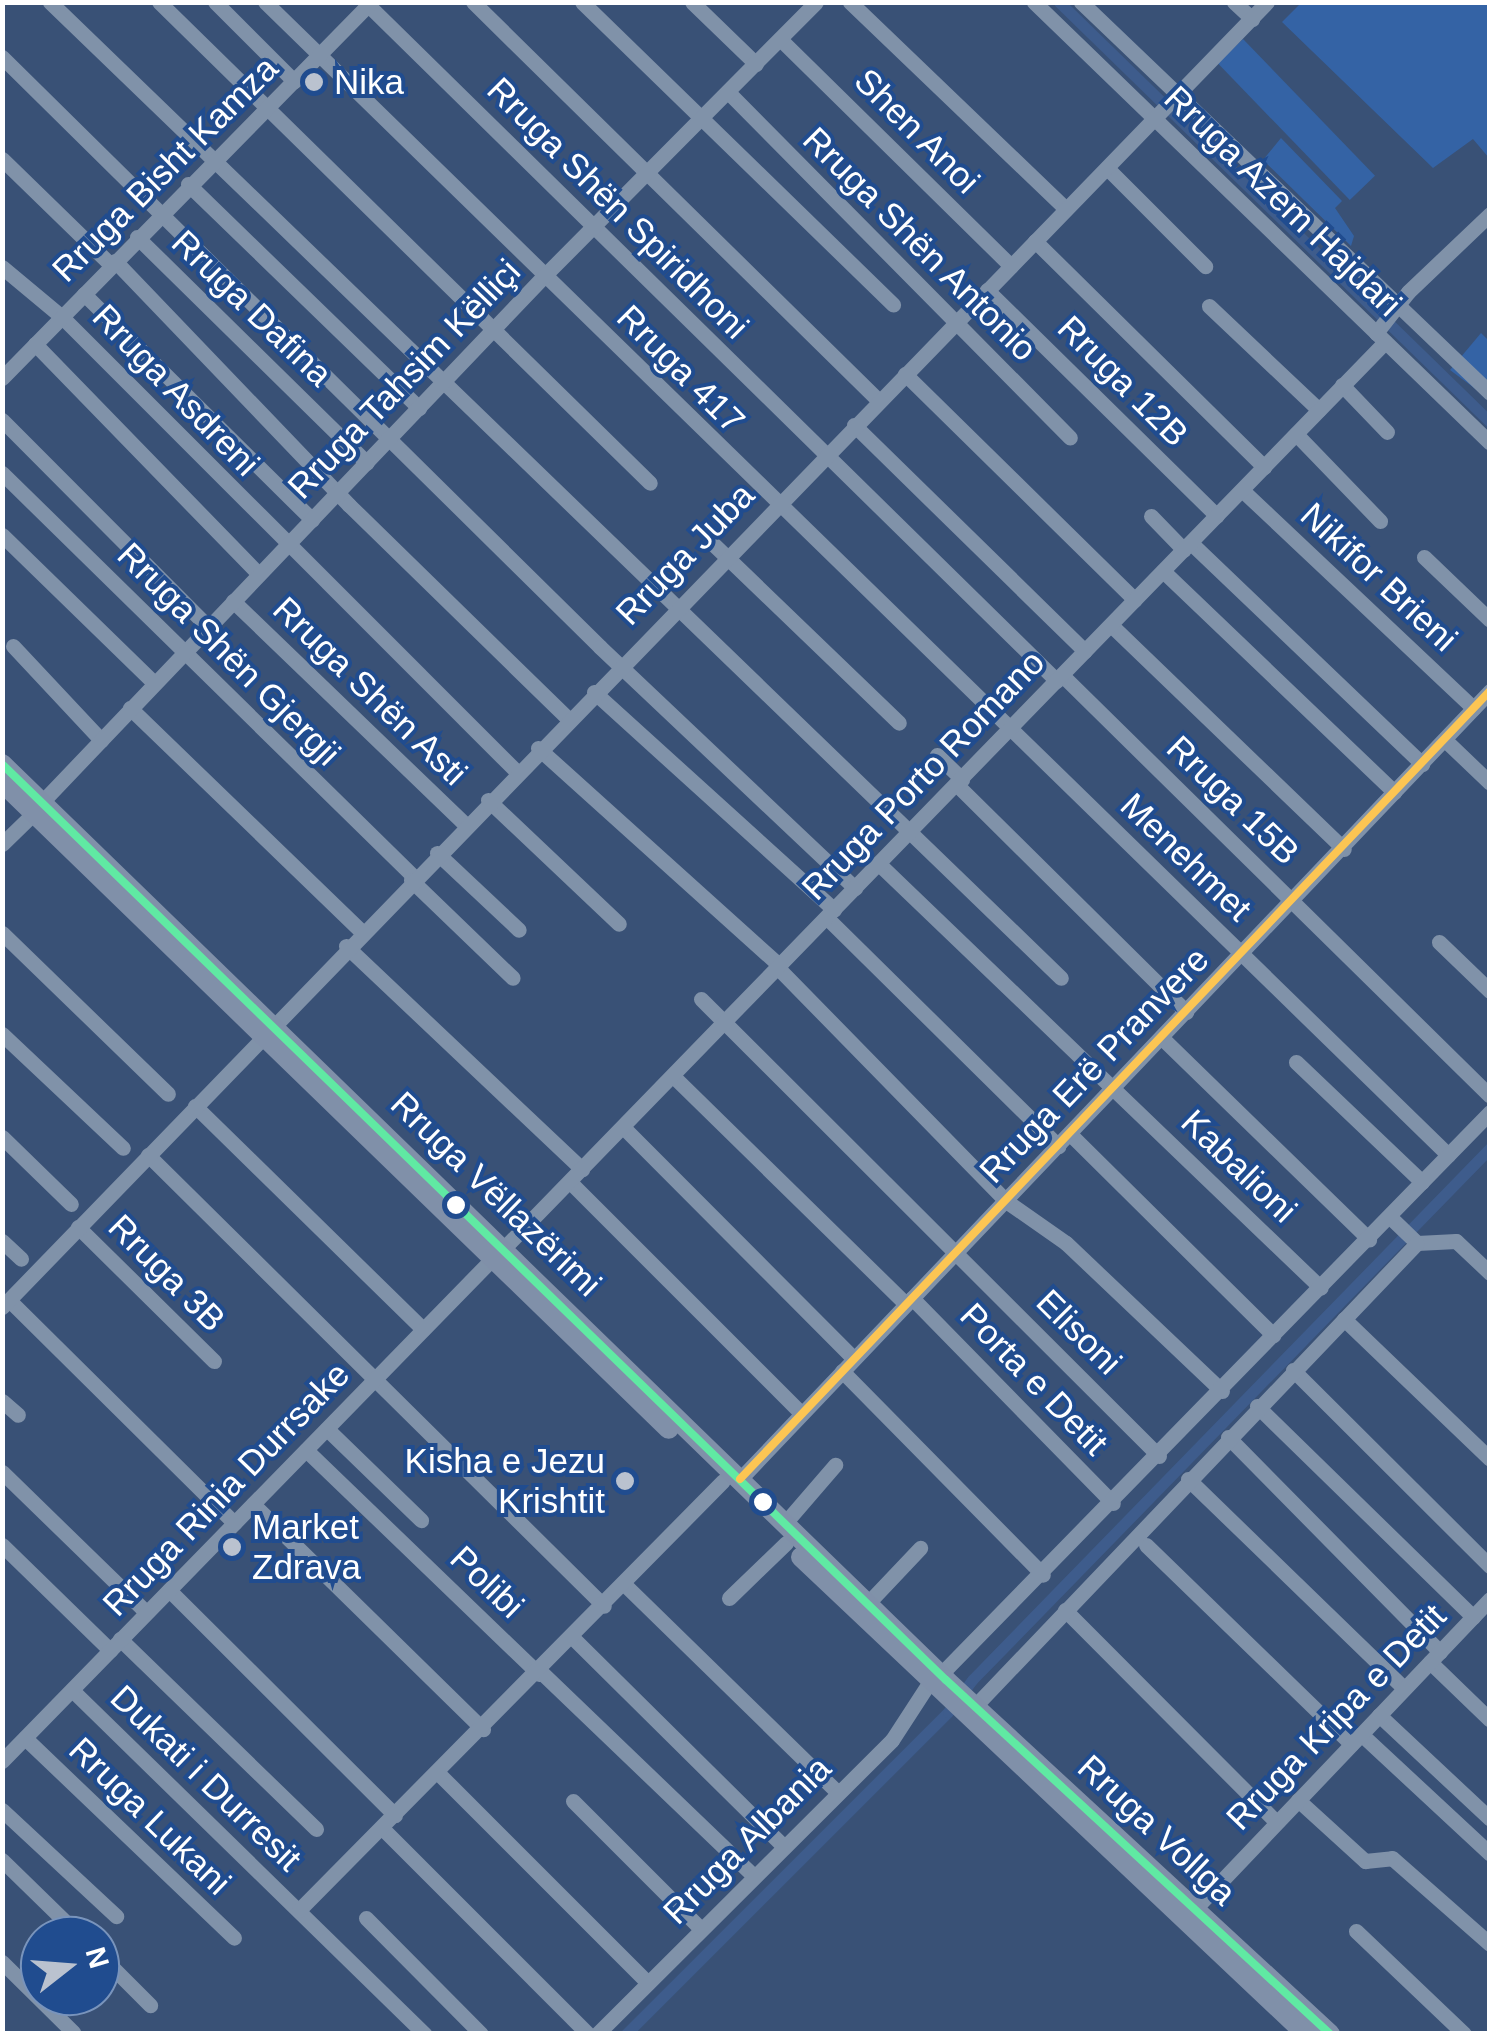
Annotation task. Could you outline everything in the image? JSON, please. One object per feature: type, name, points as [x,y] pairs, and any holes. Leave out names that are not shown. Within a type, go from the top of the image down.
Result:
[{"type":"main road","name":"Rruga Vëllazërimi","points":[[2,764],[38,807],[938,1681]]},
{"type":"main road","name":"Rruga Vëllazërimi","points":[[2,783],[38,807]]},
{"type":"main road","name":"Rruga Vëllazërimi","points":[[786,1533],[868,1603],[938,1681]]},
{"type":"main road","name":"Rruga Vollga","points":[[938,1681],[1189,1914],[1306,2034]]},
{"type":"main road","name":"Rruga Vollga","points":[[1189,1914],[1330,2034]]},
{"type":"street","points":[[50,2],[444,382],[672,610],[1061,978]]},
{"type":"street","points":[[159,2],[650,483]]},
{"type":"street","points":[[215,2],[294,81]]},
{"type":"street","name":"Rruga 417","points":[[265,2],[776,504],[1011,728]]},
{"type":"street","points":[[473,2],[878,400]]},
{"type":"street","points":[[582,2],[698,122],[892,304]]},
{"type":"street","points":[[692,2],[756,64]]},
{"type":"street","points":[[850,2],[1066,209]]},
{"type":"street","name":"Rruga Azem Hajdari","points":[[1034,2],[1166,107],[1490,443]]},
{"type":"street","points":[[1081,2],[1166,107],[1490,393]]},
{"type":"street","points":[[1234,2],[1252,19]]},
{"type":"street","name":"Rruga Juba","points":[[6,1304],[516,770],[1267,2]]},
{"type":"street","name":"Rruga Bisht Kamza","points":[[2,378],[162,209],[368,4]]},
{"type":"street","name":"Rruga Shën Spiridhoni","points":[[368,4],[1060,678]]},
{"type":"street","name":"Rruga Tahsim Këlliçi","points":[[2,844],[596,222],[756,64],[804,6]]},
{"type":"street","name":"Shen Anoi","points":[[780,38],[1011,266]]},
{"type":"street","points":[[2,57],[162,209],[619,665],[855,888]]},
{"type":"street","name":"Rruga Shën Antonio","points":[[728,92],[1070,437]]},
{"type":"street","points":[[2,158],[113,263],[568,719]]},
{"type":"street","points":[[1107,168],[1205,266]]},
{"type":"street","points":[[188,184],[418,408]]},
{"type":"street","name":"Rruga Porto Romano","points":[[498,1254],[1319,410],[1381,334],[1396,308],[1490,214]]},
{"type":"street","name":"Rruga Dafina","points":[[137,237],[367,464]]},
{"type":"street","points":[[1035,240],[1264,467]]},
{"type":"street","name":"Rruga Asdreni","points":[[2,267],[62,317],[286,546],[516,770]]},
{"type":"street","name":"Rruga 12B","points":[[987,290],[1217,516]]},
{"type":"street","points":[[84,294],[312,520]]},
{"type":"street","points":[[1209,306],[1319,410]]},
{"type":"street","points":[[35,344],[259,574]]},
{"type":"street","points":[[904,374],[1135,600]]},
{"type":"street","points":[[1342,385],[1386,432]]},
{"type":"street","points":[[2,420],[208,627]]},
{"type":"street","points":[[854,425],[1086,651]]},
{"type":"street","points":[[1296,434],[1380,521]]},
{"type":"street","name":"Rruga Shën Gjergji","points":[[2,473],[181,655],[513,978]]},
{"type":"street","name":"Nikifor Brieni","points":[[1242,490],[1473,708]]},
{"type":"street","points":[[1151,516],[1422,764]]},
{"type":"street","points":[[2,534],[154,683]]},
{"type":"street","points":[[710,540],[899,723]]},
{"type":"street","points":[[1424,557],[1490,620]]},
{"type":"street","points":[[1162,572],[1394,792]]},
{"type":"street","name":"Rruga Shën Asti","points":[[233,601],[465,824]]},
{"type":"street","points":[[1111,625],[1344,849]]},
{"type":"street","points":[[13,646],[102,740]]},
{"type":"street","name":"Rruga 15B","points":[[1060,678],[1296,900],[1490,1096]]},
{"type":"street","name":"Rruga Erë Pranvere","points":[[299,1910],[540,1673],[624,1584],[802,1413],[1296,900],[1490,691]]},
{"type":"street","points":[[594,692],[830,914],[1058,1146]]},
{"type":"street","points":[[130,708],[361,931]]},
{"type":"street","name":"Menehmet","points":[[1011,728],[1448,1155]]},
{"type":"street","points":[[1445,740],[1490,783]]},
{"type":"street","points":[[538,748],[779,967],[1006,1201],[1066,1243],[1222,1391]]},
{"type":"street","points":[[937,755],[1186,1012]]},
{"type":"street","points":[[488,800],[619,924]]},
{"type":"street","points":[[437,853],[520,930]]},
{"type":"street","name":"Kabalioni","points":[[879,864],[1321,1288]]},
{"type":"street","points":[[2,933],[168,1094]]},
{"type":"street","points":[[1438,942],[1490,991]]},
{"type":"street","points":[[346,946],[582,1169]]},
{"type":"street","name":"Elisoni","points":[[700,999],[957,1251],[1158,1456]]},
{"type":"street","points":[[2,1034],[123,1148]]},
{"type":"street","points":[[1162,1038],[1369,1239]]},
{"type":"street","points":[[1296,1062],[1422,1182]]},
{"type":"street","name":"Porta e Detit","points":[[673,1076],[1113,1503]]},
{"type":"street","points":[[195,1106],[423,1329]]},
{"type":"street","points":[[968,1706],[1344,1319],[1405,1232],[1422,1182],[1490,1112]]},
{"type":"street","points":[[623,1127],[854,1359]]},
{"type":"street","points":[[1070,1134],[1273,1335]]},
{"type":"street","name":"Rruga 3B","points":[[2,1137],[71,1204]]},
{"type":"street","points":[[148,1155],[604,1606]]},
{"type":"street","points":[[570,1182],[802,1413]]},
{"type":"street","name":"Rruga 3B","points":[[78,1227],[214,1361]]},
{"type":"street","points":[[1405,1232],[1456,1242],[1490,1273]]},
{"type":"street","name":"Rruga Albania","points":[[598,2034],[836,1791],[892,1740],[938,1681],[1369,1239],[1405,1232]]},
{"type":"street","points":[[2,1241],[20,1258]]},
{"type":"street","name":"Rruga Rinia Durrsake","points":[[2,1761],[498,1254]]},
{"type":"street","points":[[6,1304],[234,1523]]},
{"type":"street","points":[[1344,1319],[1490,1459]]},
{"type":"street","points":[[1293,1370],[1490,1566]]},
{"type":"street","points":[[842,1371],[1042,1576]]},
{"type":"street","points":[[2,1401],[18,1415]]},
{"type":"street","points":[[1258,1406],[1483,1610]]},
{"type":"street","points":[[327,1429],[421,1520]]},
{"type":"street","points":[[1228,1437],[1490,1720]]},
{"type":"street","name":"Polibi","points":[[306,1450],[754,1876]]},
{"type":"street","points":[[729,1598],[786,1533],[835,1465]]},
{"type":"street","points":[[2,1472],[146,1612]]},
{"type":"street","points":[[1188,1479],[1404,1688]]},
{"type":"street","points":[[253,1504],[482,1729]]},
{"type":"street","points":[[2,1545],[316,1828]]},
{"type":"street","points":[[1146,1545],[1356,1739],[1490,1854]]},
{"type":"street","points":[[868,1603],[920,1548]]},
{"type":"street","points":[[624,1584],[836,1791]]},
{"type":"street","points":[[169,1590],[395,1815]]},
{"type":"street","points":[[1065,1610],[1276,1822]]},
{"type":"street","name":"Rruga Kripa e Detit","points":[[1189,1914],[1483,1610]]},
{"type":"street","points":[[572,1638],[783,1846]]},
{"type":"street","name":"Dukati i Durresit","points":[[72,1690],[425,2034]]},
{"type":"street","points":[[1379,1715],[1490,1819]]},
{"type":"street","name":"Rruga Lukani","points":[[25,1738],[234,1938]]},
{"type":"street","points":[[438,1773],[648,1983]]},
{"type":"street","points":[[573,1800],[701,1929]]},
{"type":"street","points":[[1298,1800],[1368,1863],[1392,1858],[1490,1944]]},
{"type":"street","points":[[2,1810],[116,1916]]},
{"type":"street","points":[[382,1828],[588,2034]]},
{"type":"street","points":[[2,1860],[59,1916]]},
{"type":"street","points":[[366,1918],[481,2034]]},
{"type":"street","points":[[1356,1931],[1464,2034]]},
{"type":"street","points":[[2,1962],[73,2032]]},
{"type":"street","points":[[120,1976],[150,2005]]},
{"type":"shaded area","points":[[1301,3],[1489,3],[1489,158],[1473,139],[1433,168],[1282,22]]},
{"type":"shaded area","points":[[1243,39],[1375,176],[1350,200],[1218,63]]},
{"type":"shaded area","points":[[1281,138],[1342,201],[1335,208],[1354,236],[1351,246],[1263,160]]},
{"type":"shaded area","points":[[1481,333],[1489,341],[1489,399],[1450,370]]},
{"type":"waterway","points":[[1059,2],[1490,422]]},
{"type":"waterway","points":[[626,2034],[948,1712],[972,1680],[1490,1148]]},
{"type":"transit line","points":[[740,1479],[1490,691]]},
{"type":"transit line","points":[[2,764],[946,1680],[1330,2034]]},
{"type":"place","name":"Nika","points":[[314,82]]},
{"type":"place","name":"Kisha e Jezu Krishtit","points":[[625,1481]]},
{"type":"place","name":"Market Zdrava","points":[[232,1547]]}]
